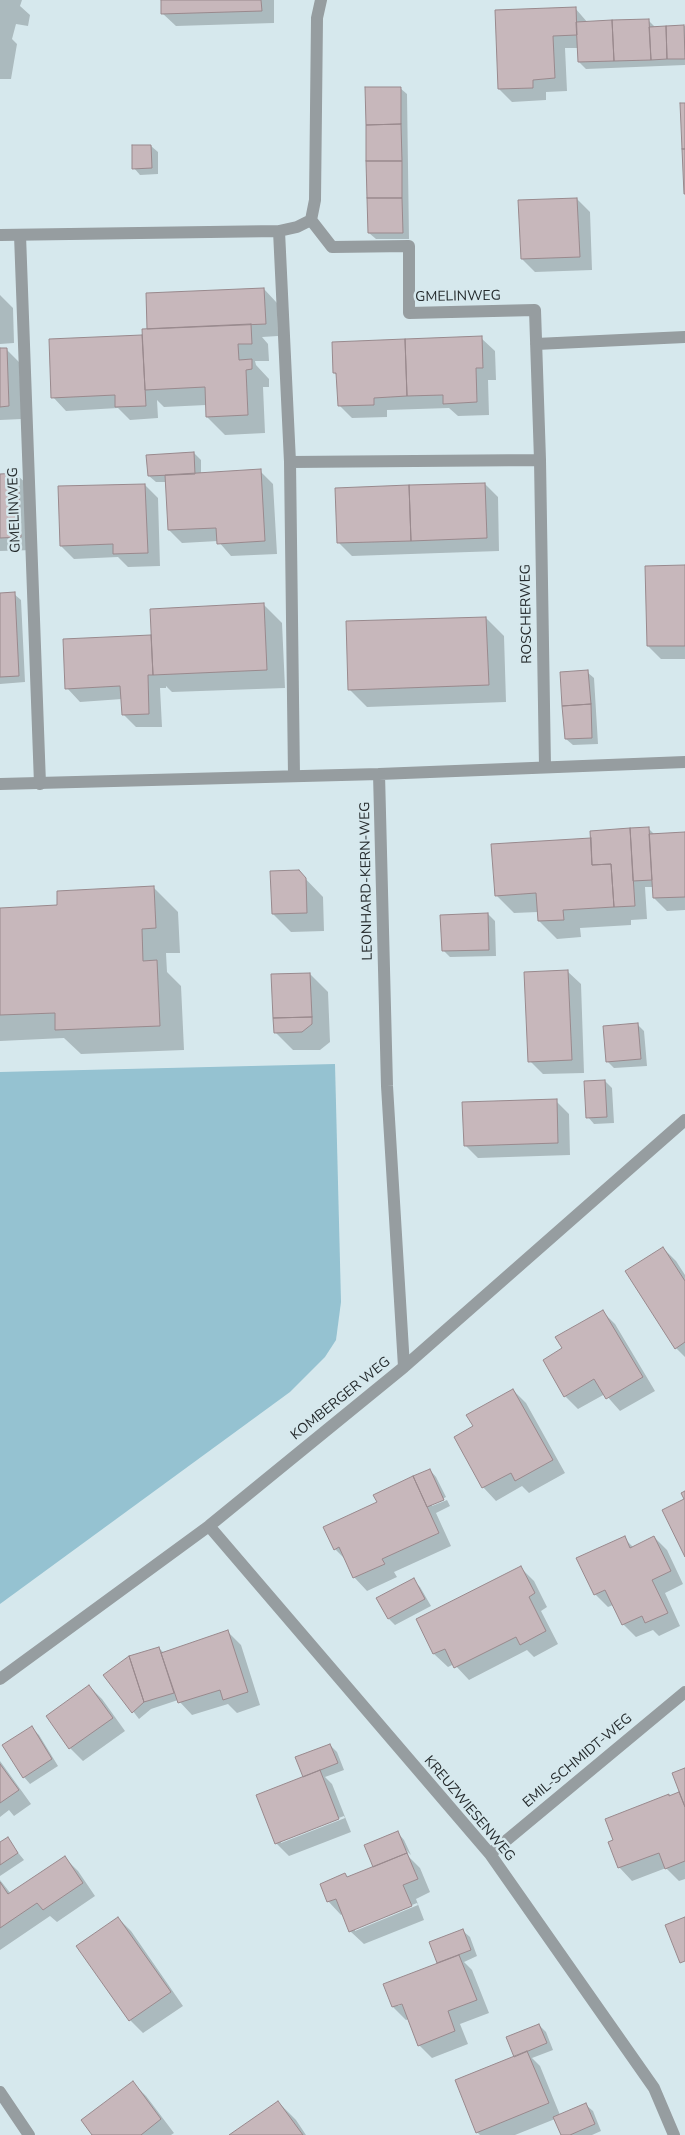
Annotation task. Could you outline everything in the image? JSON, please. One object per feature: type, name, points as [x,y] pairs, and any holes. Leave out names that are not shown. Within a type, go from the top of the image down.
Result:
[{"type":"street","points":[[0,235],[279,231],[297,227],[311,220],[315,200],[317,18],[321,0]]},
{"type":"street","name":"GMELINWEG","points":[[311,220],[332,247],[409,246],[409,313],[535,310]]},
{"type":"street","points":[[279,231],[290,462],[294,776]]},
{"type":"street","name":"GMELINWEG","points":[[20,234],[40,784]]},
{"type":"street","name":"ROSCHERWEG","points":[[535,310],[540,460],[544,766]]},
{"type":"street","points":[[536,344],[685,337]]},
{"type":"street","points":[[290,462],[540,460]]},
{"type":"street","points":[[0,784],[379,774],[544,766],[685,762]]},
{"type":"street","name":"LEONHARD-KERN-WEG","points":[[379,774],[387,1086],[404,1367]]},
{"type":"street","name":"KOMBERGER WEG","points":[[0,1679],[209,1526],[404,1367],[685,1120]]},
{"type":"street","name":"KREUZWIESENWEG","points":[[209,1526],[490,1854],[654,2088],[674,2135]]},
{"type":"street","name":"EMIL-SCHMIDT-WEG","points":[[490,1854],[685,1692]]},
{"type":"street","points":[[0,2092],[29,2135]]},
{"type":"shaded area","points":[[335,1064],[341,1302],[336,1340],[325,1357],[290,1392],[0,1604],[0,1072]]},
{"type":"building","points":[[161,0],[261,0],[262,11],[161,14]]},
{"type":"building","points":[[576,7],[577,35],[553,36],[555,78],[533,80],[533,88],[498,89],[495,10]]},
{"type":"building","points":[[649,19],[651,60],[614,61],[612,20]]},
{"type":"building","points":[[612,20],[614,61],[578,62],[576,22]]},
{"type":"building","points":[[684,25],[685,59],[667,59],[666,26]]},
{"type":"building","points":[[666,26],[667,59],[651,60],[649,27]]},
{"type":"building","points":[[365,87],[401,87],[401,124],[366,125]]},
{"type":"building","points":[[680,103],[685,103],[685,149],[682,149]]},
{"type":"building","points":[[401,124],[402,161],[366,161],[366,125]]},
{"type":"building","points":[[132,145],[151,145],[152,168],[132,169]]},
{"type":"building","points":[[682,149],[685,149],[685,194],[684,194]]},
{"type":"building","points":[[366,161],[402,161],[402,198],[367,198]]},
{"type":"building","points":[[367,198],[402,198],[403,233],[368,233]]},
{"type":"building","points":[[577,198],[580,257],[521,259],[518,200]]},
{"type":"building","points":[[264,288],[266,324],[147,329],[146,293]]},
{"type":"building","points":[[251,324],[252,344],[238,344],[239,360],[252,359],[252,369],[246,370],[248,415],[206,417],[205,387],[145,390],[142,329]]},
{"type":"building","points":[[142,335],[146,406],[115,407],[115,395],[51,398],[49,339]]},
{"type":"building","points":[[482,336],[483,368],[476,368],[477,402],[443,404],[443,395],[407,396],[405,339]]},
{"type":"building","points":[[405,339],[407,396],[374,398],[374,405],[338,406],[336,373],[333,373],[332,342]]},
{"type":"building","points":[[0,348],[7,348],[9,406],[0,407]]},
{"type":"building","points":[[194,452],[195,474],[148,476],[146,455]]},
{"type":"building","points":[[261,469],[265,541],[217,544],[216,528],[168,530],[165,475]]},
{"type":"building","points":[[18,473],[21,537],[0,538],[0,474]]},
{"type":"building","points":[[485,483],[487,538],[411,541],[409,485]]},
{"type":"building","points":[[145,484],[148,553],[113,554],[113,544],[60,546],[58,486]]},
{"type":"building","points":[[409,485],[411,541],[337,543],[335,488]]},
{"type":"building","points":[[685,565],[685,646],[647,646],[645,566]]},
{"type":"building","points":[[15,592],[19,676],[0,677],[0,593]]},
{"type":"building","points":[[264,603],[267,670],[153,675],[150,609]]},
{"type":"building","points":[[486,617],[489,685],[348,690],[346,621]]},
{"type":"building","points":[[151,635],[153,675],[148,675],[149,714],[122,715],[120,686],[65,689],[63,639]]},
{"type":"building","points":[[588,670],[591,704],[562,706],[560,672]]},
{"type":"building","points":[[591,704],[592,738],[565,739],[562,706]]},
{"type":"building","points":[[649,827],[652,880],[633,881],[630,828]]},
{"type":"building","points":[[630,828],[635,906],[614,907],[611,864],[592,865],[590,831]]},
{"type":"building","points":[[685,832],[685,897],[653,898],[649,834]]},
{"type":"building","points":[[591,838],[592,865],[611,864],[614,907],[563,910],[564,920],[538,921],[536,893],[495,896],[491,844]]},
{"type":"building","points":[[299,870],[306,878],[307,913],[272,914],[270,871]]},
{"type":"building","points":[[154,886],[156,928],[142,929],[143,961],[157,960],[160,1026],[55,1030],[55,1013],[0,1015],[0,908],[57,905],[57,891]]},
{"type":"building","points":[[488,913],[489,950],[442,951],[440,915]]},
{"type":"building","points":[[568,970],[572,1060],[528,1062],[524,972]]},
{"type":"building","points":[[310,973],[312,1017],[273,1018],[271,974]]},
{"type":"building","points":[[312,1017],[312,1024],[302,1032],[274,1033],[273,1018]]},
{"type":"building","points":[[638,1023],[641,1059],[606,1062],[603,1026]]},
{"type":"building","points":[[605,1080],[607,1117],[586,1118],[584,1081]]},
{"type":"building","points":[[557,1099],[558,1143],[464,1146],[462,1102]]},
{"type":"building","points":[[663,1247],[685,1281],[685,1342],[675,1349],[625,1271]]},
{"type":"building","points":[[603,1310],[643,1377],[606,1399],[594,1379],[564,1397],[543,1360],[562,1348],[555,1337]]},
{"type":"building","points":[[513,1389],[553,1460],[515,1481],[511,1473],[482,1488],[454,1437],[473,1426],[466,1415]]},
{"type":"building","points":[[430,1469],[444,1500],[427,1507],[413,1476]]},
{"type":"building","points":[[413,1476],[439,1533],[382,1559],[385,1564],[353,1578],[339,1547],[334,1550],[323,1527],[377,1502],[373,1495]]},
{"type":"building","points":[[685,1491],[685,1557],[662,1510],[684,1499],[681,1493]]},
{"type":"building","points":[[625,1536],[630,1548],[654,1536],[671,1571],[652,1580],[668,1613],[645,1623],[642,1616],[622,1625],[605,1590],[594,1595],[576,1558]]},
{"type":"building","points":[[521,1566],[535,1593],[529,1597],[546,1631],[520,1645],[516,1637],[454,1668],[445,1649],[433,1654],[416,1619]]},
{"type":"building","points":[[414,1578],[425,1599],[388,1619],[376,1598]]},
{"type":"building","points":[[228,1630],[248,1692],[223,1700],[220,1690],[178,1703],[161,1653]]},
{"type":"building","points":[[159,1647],[174,1693],[144,1702],[129,1656]]},
{"type":"building","points":[[129,1656],[144,1702],[132,1713],[103,1675]]},
{"type":"building","points":[[89,1685],[113,1718],[69,1749],[46,1716]]},
{"type":"building","points":[[32,1726],[52,1759],[23,1778],[2,1745]]},
{"type":"building","points":[[330,1744],[338,1763],[303,1777],[295,1757]]},
{"type":"building","points":[[0,1764],[19,1790],[0,1803]]},
{"type":"building","points":[[685,1768],[685,1807],[672,1773]]},
{"type":"building","points":[[320,1770],[339,1819],[275,1844],[256,1795]]},
{"type":"building","points":[[679,1792],[685,1807],[685,1861],[665,1869],[659,1853],[618,1868],[608,1842],[613,1840],[605,1819],[669,1794],[669,1796]]},
{"type":"building","points":[[398,1831],[407,1853],[373,1867],[364,1845]]},
{"type":"building","points":[[8,1837],[18,1853],[0,1865],[0,1842]]},
{"type":"building","points":[[407,1853],[418,1879],[403,1885],[412,1906],[349,1932],[336,1899],[327,1902],[320,1884],[345,1873],[347,1877]]},
{"type":"building","points":[[65,1856],[83,1883],[43,1910],[37,1903],[0,1928],[0,1882],[8,1894]]},
{"type":"building","points":[[118,1917],[171,1992],[129,2021],[76,1946]]},
{"type":"building","points":[[685,1917],[685,1961],[680,1963],[665,1925]]},
{"type":"building","points":[[463,1929],[471,1950],[437,1963],[429,1942]]},
{"type":"building","points":[[459,1955],[477,2000],[448,2011],[455,2031],[418,2046],[402,2004],[392,2007],[383,1984]]},
{"type":"building","points":[[539,2024],[547,2043],[514,2057],[506,2037]]},
{"type":"building","points":[[527,2051],[549,2103],[476,2133],[455,2080]]},
{"type":"building","points":[[133,2081],[161,2119],[141,2135],[92,2135],[81,2120]]},
{"type":"building","points":[[278,2101],[303,2135],[229,2135]]},
{"type":"building","points":[[586,2103],[595,2124],[570,2135],[561,2135],[553,2117]]}]
